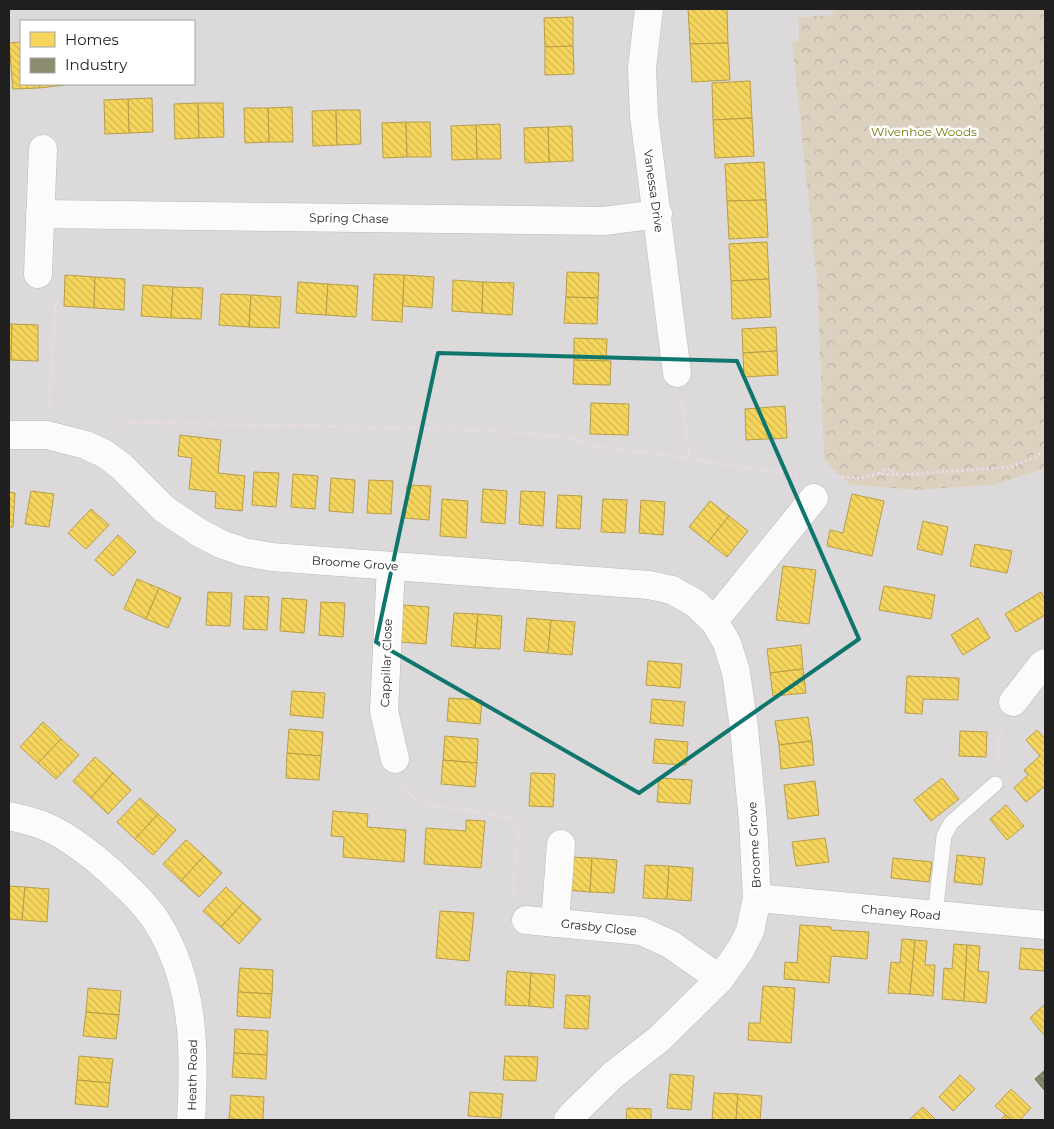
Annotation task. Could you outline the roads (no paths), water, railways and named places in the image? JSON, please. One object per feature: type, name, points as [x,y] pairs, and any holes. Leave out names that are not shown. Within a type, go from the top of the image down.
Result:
[{"type":"street","name":"Vanessa Drive","points":[[649,9],[642,68],[644,116],[677,373]]},
{"type":"street","points":[[38,274],[42,149]]},
{"type":"street","name":"Spring Chase","points":[[40,214],[594,221],[658,214]]},
{"type":"street","name":"Broome Grove","points":[[26,435],[86,445],[105,454],[121,466],[164,509],[200,533],[244,552],[272,557],[649,585],[672,590],[695,603],[714,620],[728,644],[738,681],[744,728],[754,822],[757,898],[750,931],[741,949],[720,980],[659,1040],[613,1075],[568,1120]]},
{"type":"street","points":[[714,620],[810,487]]},
{"type":"street","name":"Cappillar Close","points":[[391,566],[384,711],[395,760]]},
{"type":"street","points":[[1013,702],[1045,663]]},
{"type":"street","name":"Heath Road","points":[[9,816],[49,828],[93,856],[132,891],[156,921],[175,956],[186,994],[192,1032],[194,1070],[191,1120]]},
{"type":"street","name":"Grasby Close","points":[[555,923],[561,844]]},
{"type":"street","name":"Chaney Road","points":[[757,898],[1045,925]]},
{"type":"street","name":"Grasby Close","points":[[526,920],[641,931],[670,944],[720,980]]},
{"type":"lane","points":[[935,915],[944,836],[951,823],[995,784]]},
{"type":"park label","name":"Wivenhoe Woods","points":[[924,131]]}]
